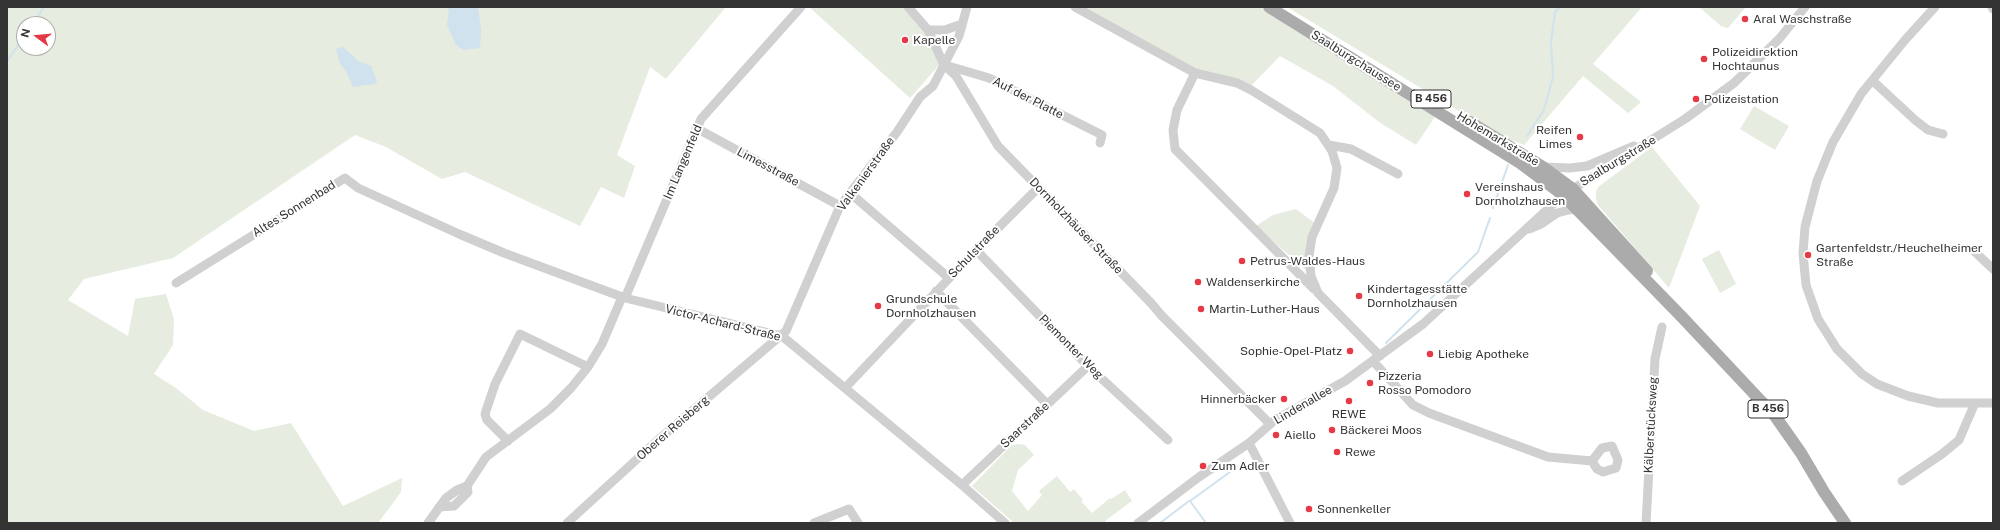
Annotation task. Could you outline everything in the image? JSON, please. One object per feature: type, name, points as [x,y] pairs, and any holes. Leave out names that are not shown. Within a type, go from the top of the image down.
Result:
[{"type":"main road","name":"Saalburgchaussee","points":[[1269,7],[1520,163],[1563,196]]},
{"type":"main road","name":"Hohemarkstraße","points":[[1315,36],[1358,56],[1543,167],[1573,188],[1654,279],[1664,299]]},
{"type":"main road","name":"Hohemarkstraße","points":[[1563,196],[1664,299],[1775,416],[1801,453],[1844,523]]},
{"type":"street","name":"Im Langenfeld","points":[[428,523],[440,507],[454,506],[465,496],[468,492],[467,486],[486,457],[550,409],[588,367],[602,344],[624,298],[696,128],[723,92],[801,7]]},
{"type":"street","name":"Dornholzhäuser Straße","points":[[908,7],[928,30],[944,64],[956,76],[998,146],[1162,316],[1270,424]]},
{"type":"street","name":"Valkenierstraße","points":[[782,336],[786,331],[840,206],[897,132],[920,97],[932,86],[958,36],[967,7]]},
{"type":"street","points":[[1075,7],[1195,73],[1237,83],[1251,90],[1320,133],[1329,145],[1337,168],[1334,188],[1312,237],[1309,256],[1311,276],[1318,293]]},
{"type":"street","name":"Saalburgstraße","points":[[1377,358],[1423,324],[1573,188],[1662,134],[1734,83],[1779,39],[1805,7]]},
{"type":"street","points":[[1935,7],[1905,40],[1855,103],[1830,148],[1818,182],[1803,238],[1802,253],[1806,285],[1812,306],[1837,349],[1862,374],[1877,384],[1892,391],[1924,400],[1951,404],[1993,403]]},
{"type":"street","points":[[928,30],[945,30],[962,24]]},
{"type":"street","name":"Auf der Platte","points":[[944,64],[989,78],[1102,135],[1100,143]]},
{"type":"street","points":[[1195,73],[1177,110],[1173,130],[1175,149],[1318,293],[1377,358],[1413,405],[1429,413],[1548,457],[1592,461]]},
{"type":"street","points":[[1873,81],[1928,130],[1943,134]]},
{"type":"street","name":"Limesstraße","points":[[696,128],[840,206]]},
{"type":"street","points":[[1543,167],[1570,168],[1587,166],[1662,134]]},
{"type":"street","points":[[1329,145],[1351,149],[1398,174]]},
{"type":"street","name":"Altes Sonnenbad","points":[[176,283],[345,178],[358,188],[459,234]]},
{"type":"street","name":"Schulstraße","points":[[845,388],[976,250],[1038,188]]},
{"type":"street","points":[[850,194],[950,278]]},
{"type":"street","points":[[1524,231],[1541,224],[1562,211],[1573,209],[1582,214]]},
{"type":"street","name":"Victor-Achard-Straße","points":[[459,234],[504,253],[624,298],[782,336],[962,485],[1005,523]]},
{"type":"street","name":"Piemonter Weg","points":[[976,250],[1088,366],[1168,440]]},
{"type":"street","points":[[1975,252],[1993,269]]},
{"type":"street","points":[[936,292],[1047,404]]},
{"type":"street","name":"Kälberstücksweg","points":[[1646,523],[1655,359],[1662,328]]},
{"type":"street","points":[[508,441],[487,420],[484,414],[495,384],[520,334],[588,367]]},
{"type":"street","name":"Oberer Reisberg","points":[[567,523],[658,440],[782,336]]},
{"type":"street","name":"Lindenallee","points":[[1138,523],[1199,477],[1249,443],[1270,424],[1345,381],[1377,358]]},
{"type":"street","name":"Saarstraße","points":[[962,485],[1088,366]]},
{"type":"street","points":[[1902,481],[1942,454],[1959,440],[1975,403]]},
{"type":"street","points":[[1249,443],[1290,523]]},
{"type":"street","points":[[814,523],[849,509],[858,523]]},
{"type":"shaded area","points":[[7,7],[726,7],[666,79],[650,67],[617,155],[635,166],[624,198],[601,187],[580,226],[465,172],[442,179],[386,147],[355,135],[173,258],[84,279],[68,300],[128,336],[135,299],[166,294],[174,319],[173,345],[154,374],[176,388],[203,410],[254,431],[291,423],[343,506],[402,478],[401,492],[378,523],[7,523]]},
{"type":"shaded area","points":[[809,7],[902,7],[926,34],[940,64],[910,98]]},
{"type":"shaded area","points":[[1081,7],[1260,7],[1435,117],[1416,145],[1379,122],[1333,86],[1280,56],[1250,87],[1196,70]]},
{"type":"shaded area","points":[[1287,7],[1642,7],[1593,64],[1641,102],[1628,113],[1583,76],[1524,145],[1497,134]]},
{"type":"shaded area","points":[[1699,7],[1746,7],[1728,28],[1721,26]]},
{"type":"shaded area","points":[[1754,106],[1789,126],[1775,150],[1740,129]]},
{"type":"shaded area","points":[[1652,147],[1700,206],[1669,288],[1598,205],[1596,199],[1598,187]]},
{"type":"shaded area","points":[[1296,209],[1316,224],[1307,271],[1256,226],[1273,215]]},
{"type":"shaded area","points":[[1719,250],[1736,284],[1720,293],[1702,259]]},
{"type":"shaded area","points":[[1012,445],[1025,445],[1034,455],[1018,470],[1012,491],[1028,511],[1042,495],[1039,491],[1057,476],[1070,492],[1074,489],[1083,500],[1081,501],[1092,513],[1110,498],[1111,499],[1125,490],[1132,501],[1105,521],[1107,523],[1014,523],[972,486]]},
{"type":"water","points":[[447,7],[478,7],[481,30],[480,48],[463,50],[456,45],[447,25],[449,11]]},
{"type":"water","points":[[343,47],[358,61],[371,66],[377,81],[375,84],[353,87],[346,71],[340,64],[336,49]]},
{"type":"waterway","points":[[38,16],[44,7]]},
{"type":"waterway","points":[[1527,136],[1544,110],[1553,77],[1551,42],[1555,12],[1560,7]]},
{"type":"waterway","points":[[7,61],[16,48]]},
{"type":"waterway","points":[[1493,208],[1508,165]]},
{"type":"waterway","points":[[1386,343],[1478,252],[1490,218]]},
{"type":"waterway","points":[[1206,523],[1190,501],[1230,472]]},
{"type":"waterway","points":[[1160,523],[1189,501]]},
{"type":"place","name":"Aral Waschstraße","points":[[1745,19]]},
{"type":"place","name":"Kapelle","points":[[905,40]]},
{"type":"place","name":"Polizeidirektion Hochtaunus","points":[[1704,59]]},
{"type":"place","name":"Polizeistation","points":[[1696,99]]},
{"type":"place","name":"Reifen Limes","points":[[1580,137]]},
{"type":"place","name":"Vereinshaus Dornholzhausen","points":[[1467,194]]},
{"type":"place","name":"Gartenfeldstr./Heuchelheimer Straße","points":[[1808,255]]},
{"type":"place","name":"Petrus-Waldes-Haus","points":[[1242,261]]},
{"type":"place","name":"Waldenserkirche","points":[[1198,282]]},
{"type":"place","name":"Kindertagesstätte Dornholzhausen","points":[[1359,296]]},
{"type":"place","name":"Grundschule Dornholzhausen","points":[[878,306]]},
{"type":"place","name":"Martin-Luther-Haus","points":[[1201,309]]},
{"type":"place","name":"Sophie-Opel-Platz","points":[[1350,351]]},
{"type":"place","name":"Liebig Apotheke","points":[[1430,354]]},
{"type":"place","name":"Pizzeria Rosso Pomodoro","points":[[1370,383]]},
{"type":"place","name":"Hinnerbäcker","points":[[1284,399]]},
{"type":"place","name":"REWE","points":[[1349,401]]},
{"type":"place","name":"Bäckerei Moos","points":[[1332,430]]},
{"type":"place","name":"Aiello","points":[[1276,435]]},
{"type":"place","name":"Rewe","points":[[1337,452]]},
{"type":"place","name":"Zum Adler","points":[[1203,466]]},
{"type":"place","name":"Sonnenkeller","points":[[1309,509]]}]
